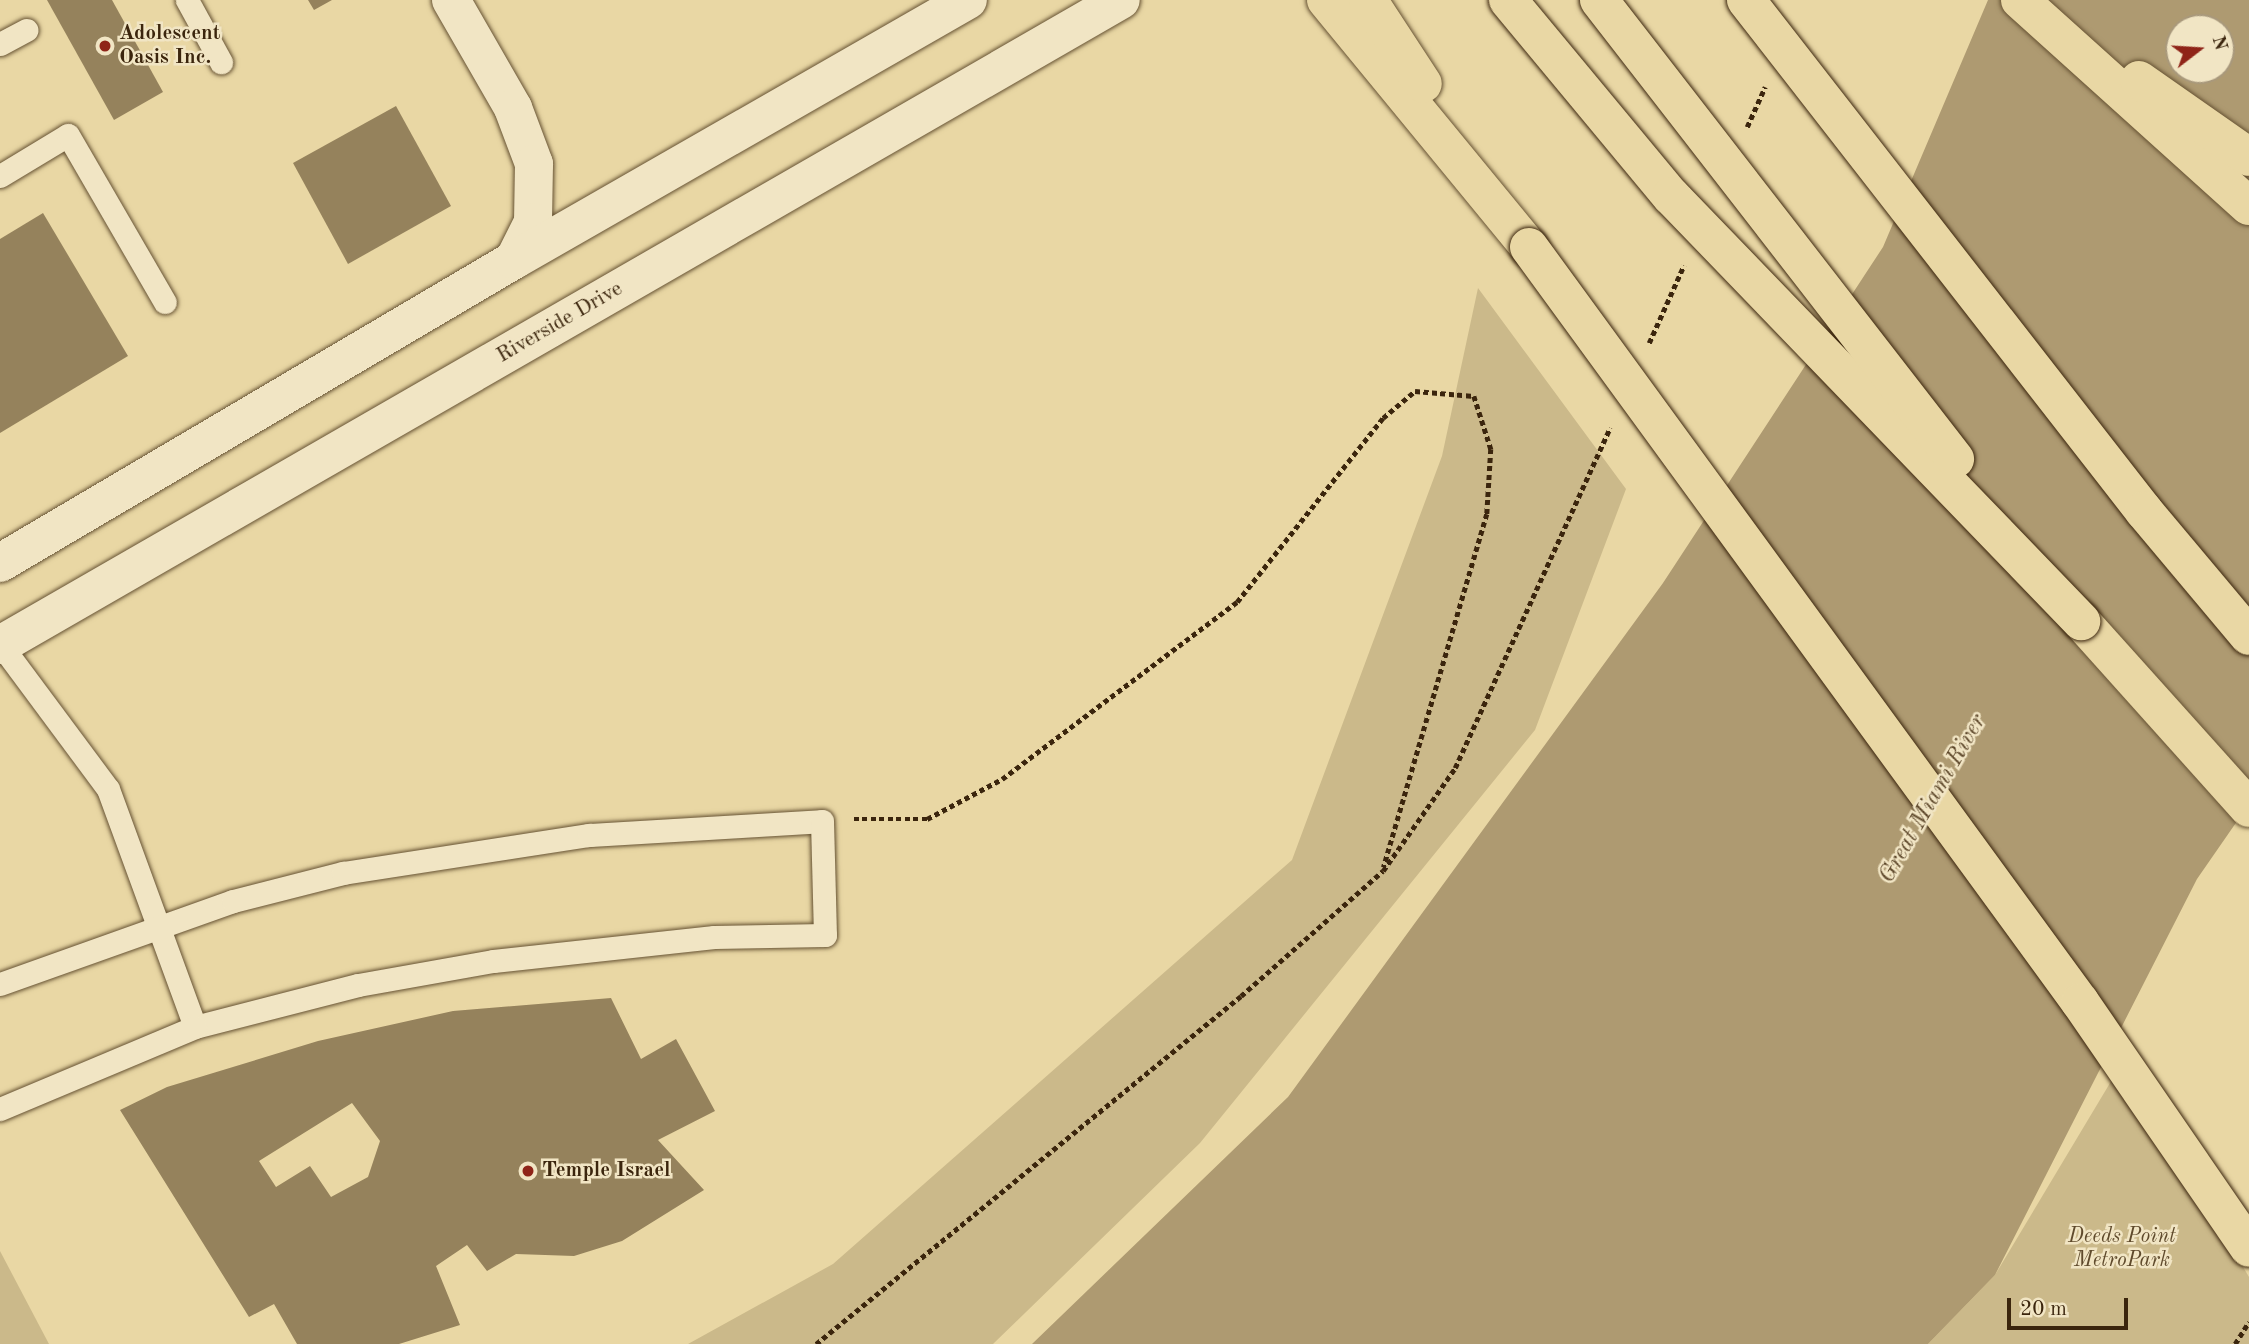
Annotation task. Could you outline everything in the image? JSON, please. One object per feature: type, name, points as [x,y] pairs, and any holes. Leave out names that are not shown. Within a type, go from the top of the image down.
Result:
[{"type":"highway","points":[[1326,0],[1530,247]]},
{"type":"highway","points":[[1368,0],[1530,247],[2080,1002],[2249,1248]]},
{"type":"highway","points":[[1508,0],[1671,196],[2081,621],[2249,808]]},
{"type":"highway","points":[[1599,0],[2081,621]]},
{"type":"highway","points":[[1746,0],[2135,500],[2249,636]]},
{"type":"highway","points":[[2020,0],[2249,157]]},
{"type":"highway","points":[[2020,0],[2249,206]]},
{"type":"main road","points":[[451,0],[513,108],[534,164],[533,222],[514,260]]},
{"type":"main road","points":[[0,563],[514,260],[968,0]]},
{"type":"main road","name":"Riverside Drive","points":[[0,644],[1121,0]]},
{"type":"lane","points":[[187,0],[221,62]]},
{"type":"lane","points":[[0,44],[26,30]]},
{"type":"lane","points":[[0,176],[68,135],[165,302]]},
{"type":"lane","points":[[0,644],[108,789],[195,1027]]},
{"type":"lane","points":[[0,984],[159,930],[233,901],[342,873],[610,833],[822,821],[825,934],[714,937],[494,961],[358,985],[195,1027],[0,1109]]},
{"type":"path","points":[[1744,132],[1767,83]]},
{"type":"path","points":[[1646,348],[1687,260]]},
{"type":"path","points":[[822,821],[927,819],[1002,779],[1237,602],[1383,418],[1415,391],[1474,397],[1490,449],[1487,514],[1383,871]]},
{"type":"path","points":[[816,1344],[1241,996],[1383,871],[1455,768],[1611,425]]},
{"type":"path","points":[[2235,1344],[2249,1322]]},
{"type":"green space","points":[[1478,288],[1626,489],[1535,730],[1200,1143],[993,1344],[688,1344],[833,1264],[1292,860],[1442,456]]},
{"type":"green space","name":"Deeds Point MetroPark","points":[[2122,1063],[2249,1277],[2249,1344],[1928,1344],[1995,1275]]},
{"type":"green space","points":[[0,1251],[49,1344],[0,1344]]},
{"type":"water","name":"Great Miami River","points":[[1988,0],[2249,0],[2249,804],[2197,879],[1995,1275],[1928,1344],[1032,1344],[1288,1097],[1663,583],[1883,247]]},
{"type":"building","name":"Adolescent Oasis Inc.","points":[[47,0],[112,0],[163,92],[114,120]]},
{"type":"building","points":[[308,0],[332,0],[314,10]]},
{"type":"building","points":[[396,106],[451,206],[348,264],[293,163]]},
{"type":"building","points":[[43,213],[128,356],[0,433],[0,239]]},
{"type":"building","name":"Temple Israel","points":[[611,998],[641,1059],[676,1039],[715,1111],[658,1140],[704,1190],[622,1241],[574,1256],[516,1254],[487,1271],[467,1245],[436,1266],[460,1325],[399,1344],[297,1344],[274,1304],[249,1317],[120,1110],[167,1087],[318,1041],[453,1011]],"holes":[[[352,1103],[380,1141],[368,1177],[331,1197],[310,1166],[276,1187],[259,1161]]]},
{"type":"place","name":"Adolescent Oasis Inc.","points":[[105,46]]},
{"type":"place","name":"Temple Israel","points":[[528,1171]]}]
